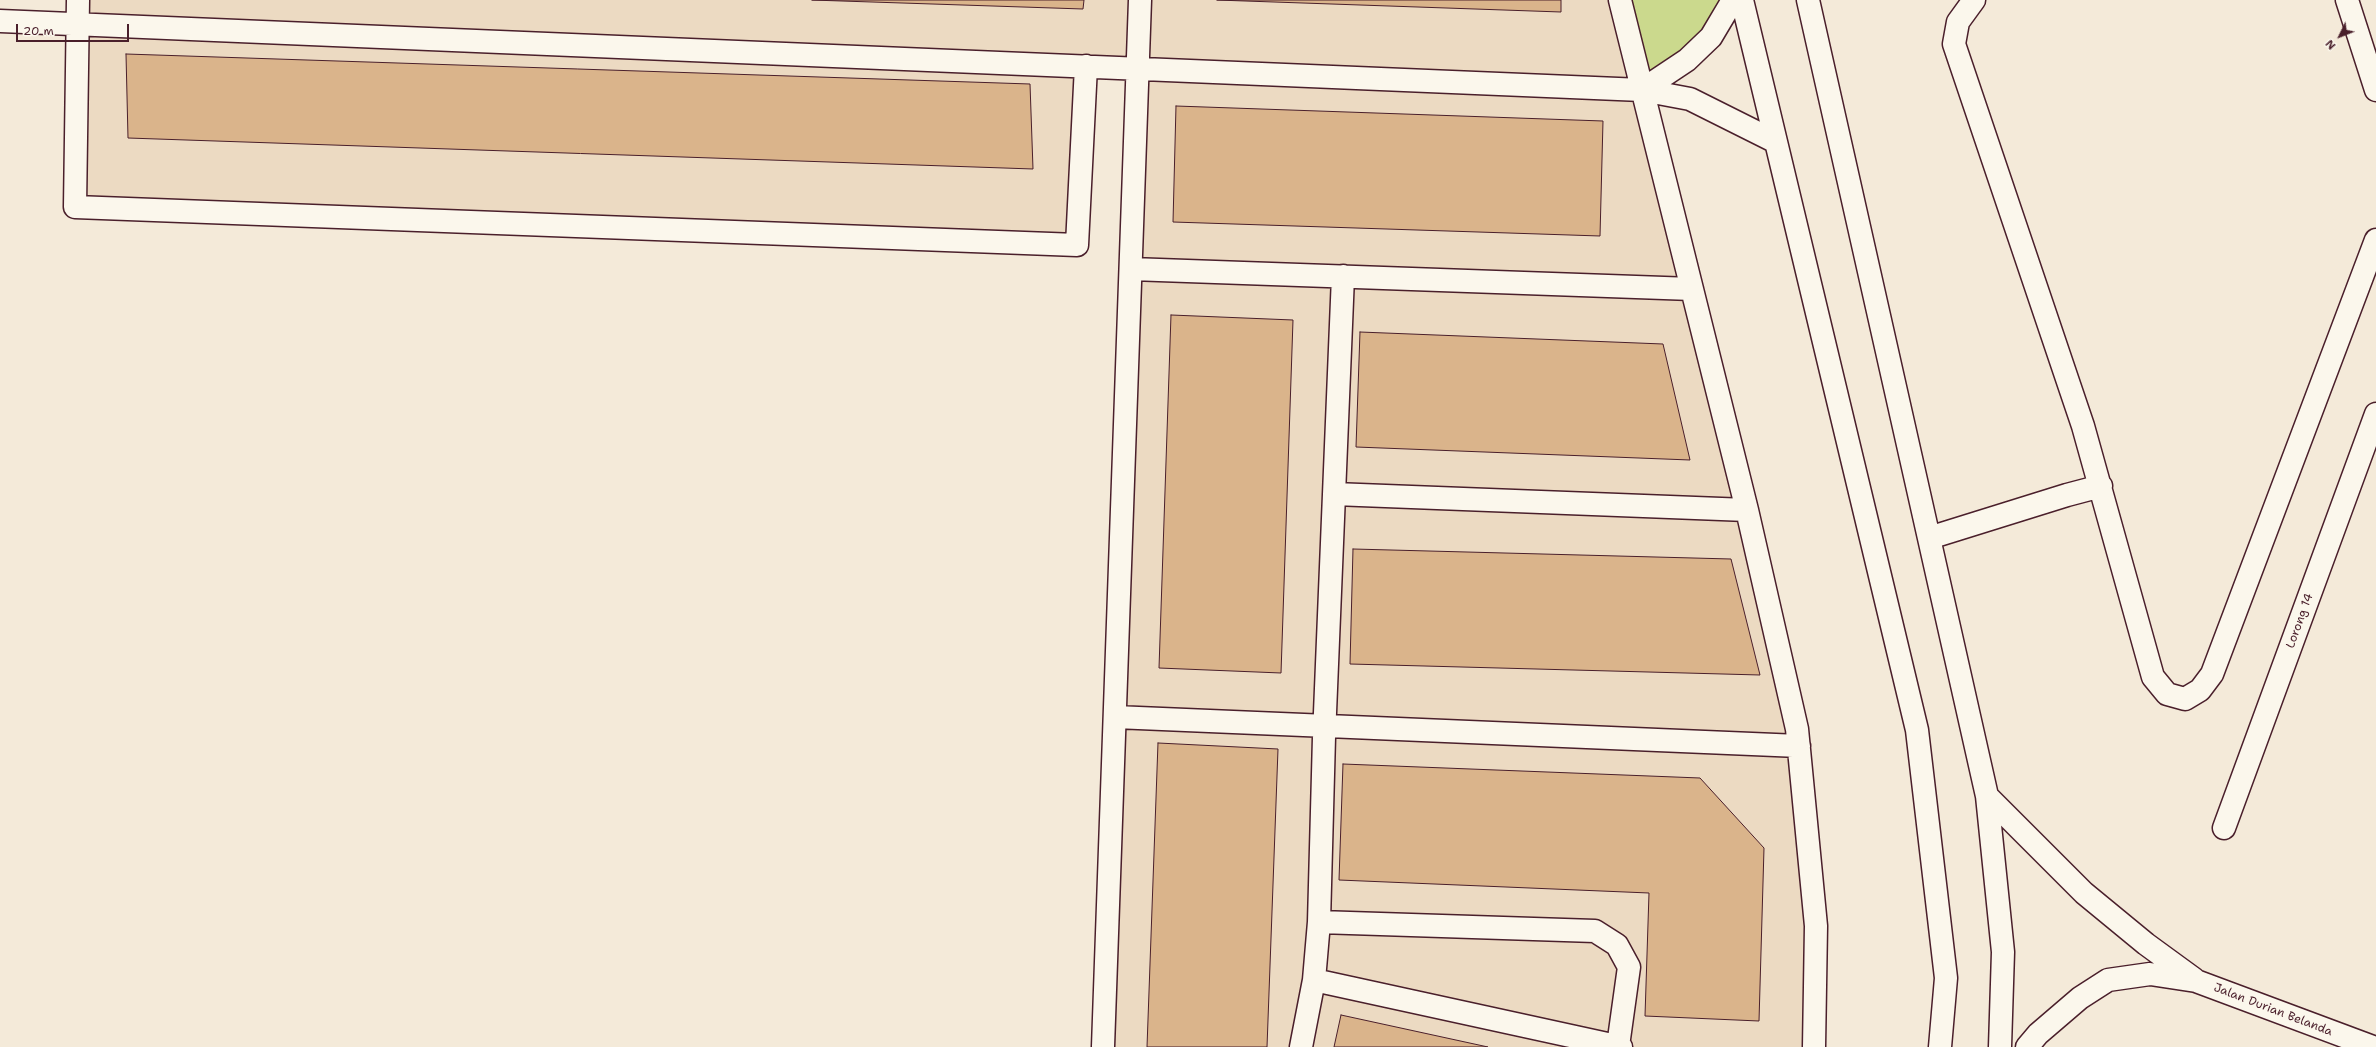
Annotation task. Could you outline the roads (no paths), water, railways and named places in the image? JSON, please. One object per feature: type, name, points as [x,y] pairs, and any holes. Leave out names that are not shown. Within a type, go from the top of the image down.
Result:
[{"type":"street","points":[[78,0],[76,23],[75,206],[1077,244],[1086,66]]},
{"type":"street","points":[[1102,1047],[1132,269],[1140,0]]},
{"type":"street","points":[[1620,0],[1747,510],[1797,729],[1816,926],[1814,1047]]},
{"type":"street","points":[[1642,90],[1687,60],[1711,37],[1733,0]]},
{"type":"street","points":[[1742,0],[1917,730],[1946,978],[1940,1047]]},
{"type":"street","points":[[1808,0],[1987,796],[2004,952],[2000,1047]]},
{"type":"street","points":[[1974,0],[1958,22],[1954,44],[2083,426],[2101,486],[2153,677],[2167,694],[2185,699],[2200,690],[2212,674],[2376,240]]},
{"type":"street","points":[[2348,0],[2376,90]]},
{"type":"street","points":[[0,20],[1642,90],[1690,99],[1776,142]]},
{"type":"street","points":[[1132,269],[1692,289]]},
{"type":"street","points":[[1301,1047],[1314,980],[1319,922],[1325,725],[1343,276]]},
{"type":"street","name":"Lorong 14","points":[[2224,828],[2376,414]]},
{"type":"street","points":[[1929,538],[2067,495],[2101,486]]},
{"type":"street","points":[[1334,494],[1747,510]]},
{"type":"street","points":[[1115,717],[1799,746]]},
{"type":"street","points":[[1987,796],[2084,893],[2146,944],[2196,981]]},
{"type":"street","points":[[1314,980],[1620,1047],[1629,967],[1617,945],[1595,931],[1319,922]]},
{"type":"street","points":[[2027,1047],[2038,1034],[2080,998],[2108,980],[2150,974],[2196,981]]},
{"type":"street","name":"Jalan Durian Belanda","points":[[2196,981],[2373,1047]]}]
